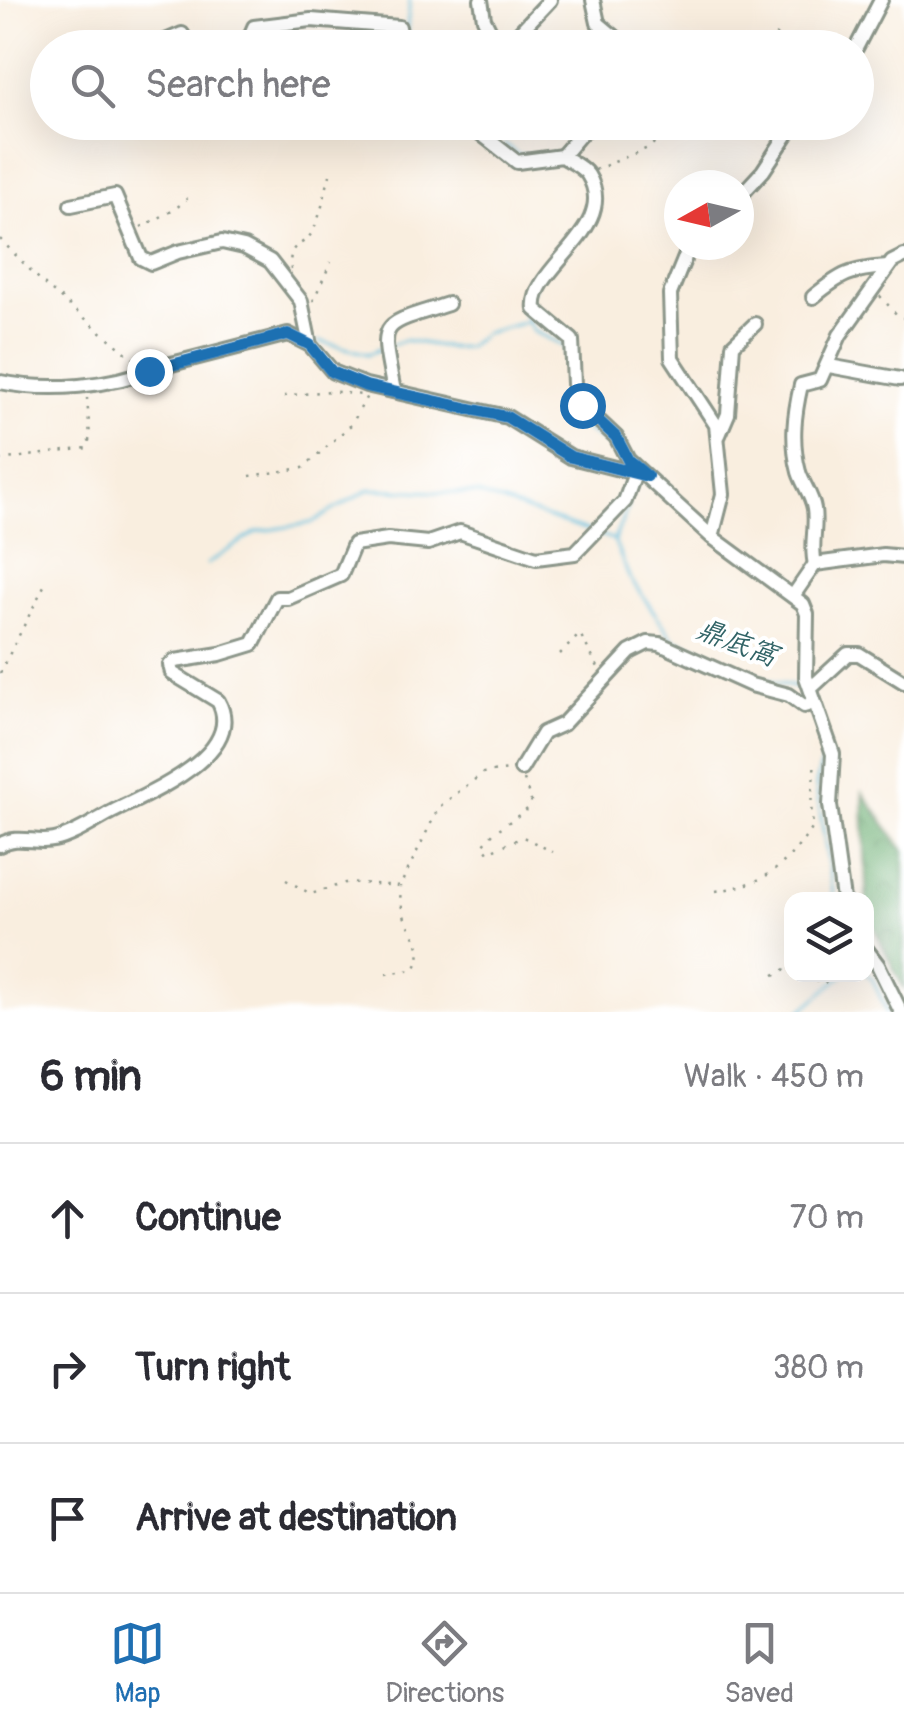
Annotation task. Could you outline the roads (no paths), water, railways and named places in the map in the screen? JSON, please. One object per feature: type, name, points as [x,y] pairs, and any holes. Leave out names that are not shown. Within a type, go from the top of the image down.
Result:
[{"type":"street","points":[[481,0],[489,30]]},
{"type":"street","points":[[523,30],[550,0]]},
{"type":"street","points":[[593,0],[598,23],[606,30]]},
{"type":"street","points":[[866,30],[882,0]]},
{"type":"street","points":[[253,30],[311,20],[400,30]]},
{"type":"street","points":[[489,140],[517,162],[562,156],[587,173],[595,196],[585,230],[538,286],[534,304],[542,318],[572,340],[574,384],[582,405],[616,437],[641,475],[716,540],[803,604],[807,614],[806,676],[833,754],[830,806],[842,892]]},
{"type":"street","points":[[562,156],[576,140]]},
{"type":"street","points":[[754,181],[783,140]]},
{"type":"street","points":[[72,206],[115,196],[141,258],[151,263],[222,242],[244,247],[270,261],[302,308],[310,345]]},
{"type":"street","points":[[815,564],[810,546],[814,511],[808,486],[800,475],[792,422],[801,385],[820,380],[840,335],[888,267],[904,256]]},
{"type":"street","points":[[684,260],[670,294],[672,358],[716,425],[722,494],[716,540]]},
{"type":"street","points":[[813,297],[840,275],[859,268],[888,267]]},
{"type":"street","points":[[394,391],[384,340],[387,329],[403,318],[448,304]]},
{"type":"street","points":[[718,438],[728,414],[733,345],[755,324]]},
{"type":"street","points":[[0,382],[27,387],[136,376],[288,334],[310,345],[332,372],[369,391],[394,391],[507,417],[571,457],[641,475]]},
{"type":"street","points":[[829,366],[900,379]]},
{"type":"street","points":[[0,845],[15,839],[58,839],[178,779],[211,750],[222,732],[224,717],[218,701],[172,673],[170,665],[253,644],[277,598],[288,598],[340,575],[354,544],[388,539],[428,543],[460,532],[536,558],[575,553],[625,501],[641,475]]},
{"type":"street","points":[[793,596],[815,564],[882,555],[904,557]]},
{"type":"street","points":[[521,769],[542,733],[563,724],[630,652],[648,644],[660,644],[751,685],[790,695],[804,706],[814,703]]},
{"type":"street","points":[[811,688],[848,654],[859,654],[901,676]]},
{"type":"street","points":[[874,960],[901,1012]]},
{"type":"waterway","name":"鼎底窩","points":[[408,30],[410,0]]},
{"type":"waterway","name":"鼎底窩","points":[[504,144],[519,155],[532,154]]},
{"type":"waterway","name":"鼎底窩","points":[[534,287],[520,305],[533,331],[565,346],[567,366]]},
{"type":"waterway","points":[[392,345],[404,340],[467,347],[485,333],[526,322]]},
{"type":"waterway","points":[[319,341],[368,354],[380,349]]},
{"type":"waterway","name":"鼎底窩","points":[[571,393],[576,424],[613,447],[620,457]]},
{"type":"waterway","points":[[207,564],[256,532],[311,523],[370,489],[478,494],[590,532]]},
{"type":"waterway","name":"鼎底窩","points":[[628,507],[614,540],[629,577],[674,640],[768,681],[798,688],[803,698]]},
{"type":"waterway","points":[[598,534],[614,540]]},
{"type":"waterway","name":"鼎底窩","points":[[820,737],[824,751],[816,785],[833,892]]},
{"type":"waterway","points":[[800,1012],[835,982]]},
{"type":"waterway","name":"鼎底窩","points":[[874,982],[887,1012]]}]
